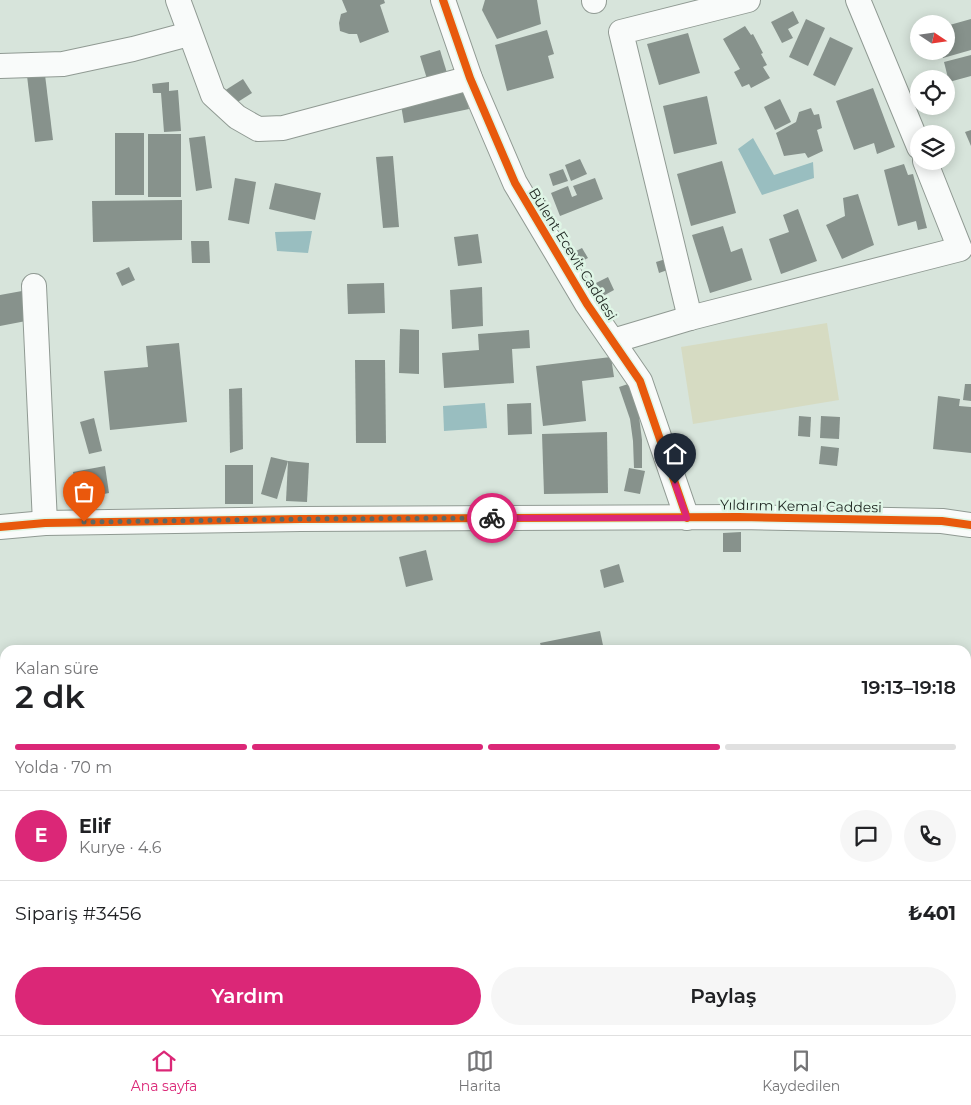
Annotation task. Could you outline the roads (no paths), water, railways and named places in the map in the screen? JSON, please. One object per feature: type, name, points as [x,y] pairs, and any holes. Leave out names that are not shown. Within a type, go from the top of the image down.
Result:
[{"type":"street","points":[[178,0],[213,95],[237,117],[258,129],[283,128],[470,78]]},
{"type":"street","name":"Bülent Ecevit Caddesi","points":[[443,0],[470,78],[515,182],[587,304],[640,381],[687,518]]},
{"type":"street","points":[[690,318],[621,32],[748,0]]},
{"type":"street","points":[[858,0],[910,125]]},
{"type":"street","points":[[0,66],[64,64],[133,49],[189,34]]},
{"type":"street","points":[[613,341],[690,318],[960,249],[928,170]]},
{"type":"street","points":[[34,286],[45,523]]},
{"type":"street","name":"Yıldırım Kemal Caddesi","points":[[0,527],[45,523],[301,519],[687,518],[922,521],[971,525]]},
{"type":"water","points":[[753,138],[774,175],[813,162],[814,178],[762,195],[738,149]]},
{"type":"water","points":[[312,231],[308,253],[277,251],[275,232]]},
{"type":"water","points":[[485,403],[487,428],[444,431],[443,406]]}]
